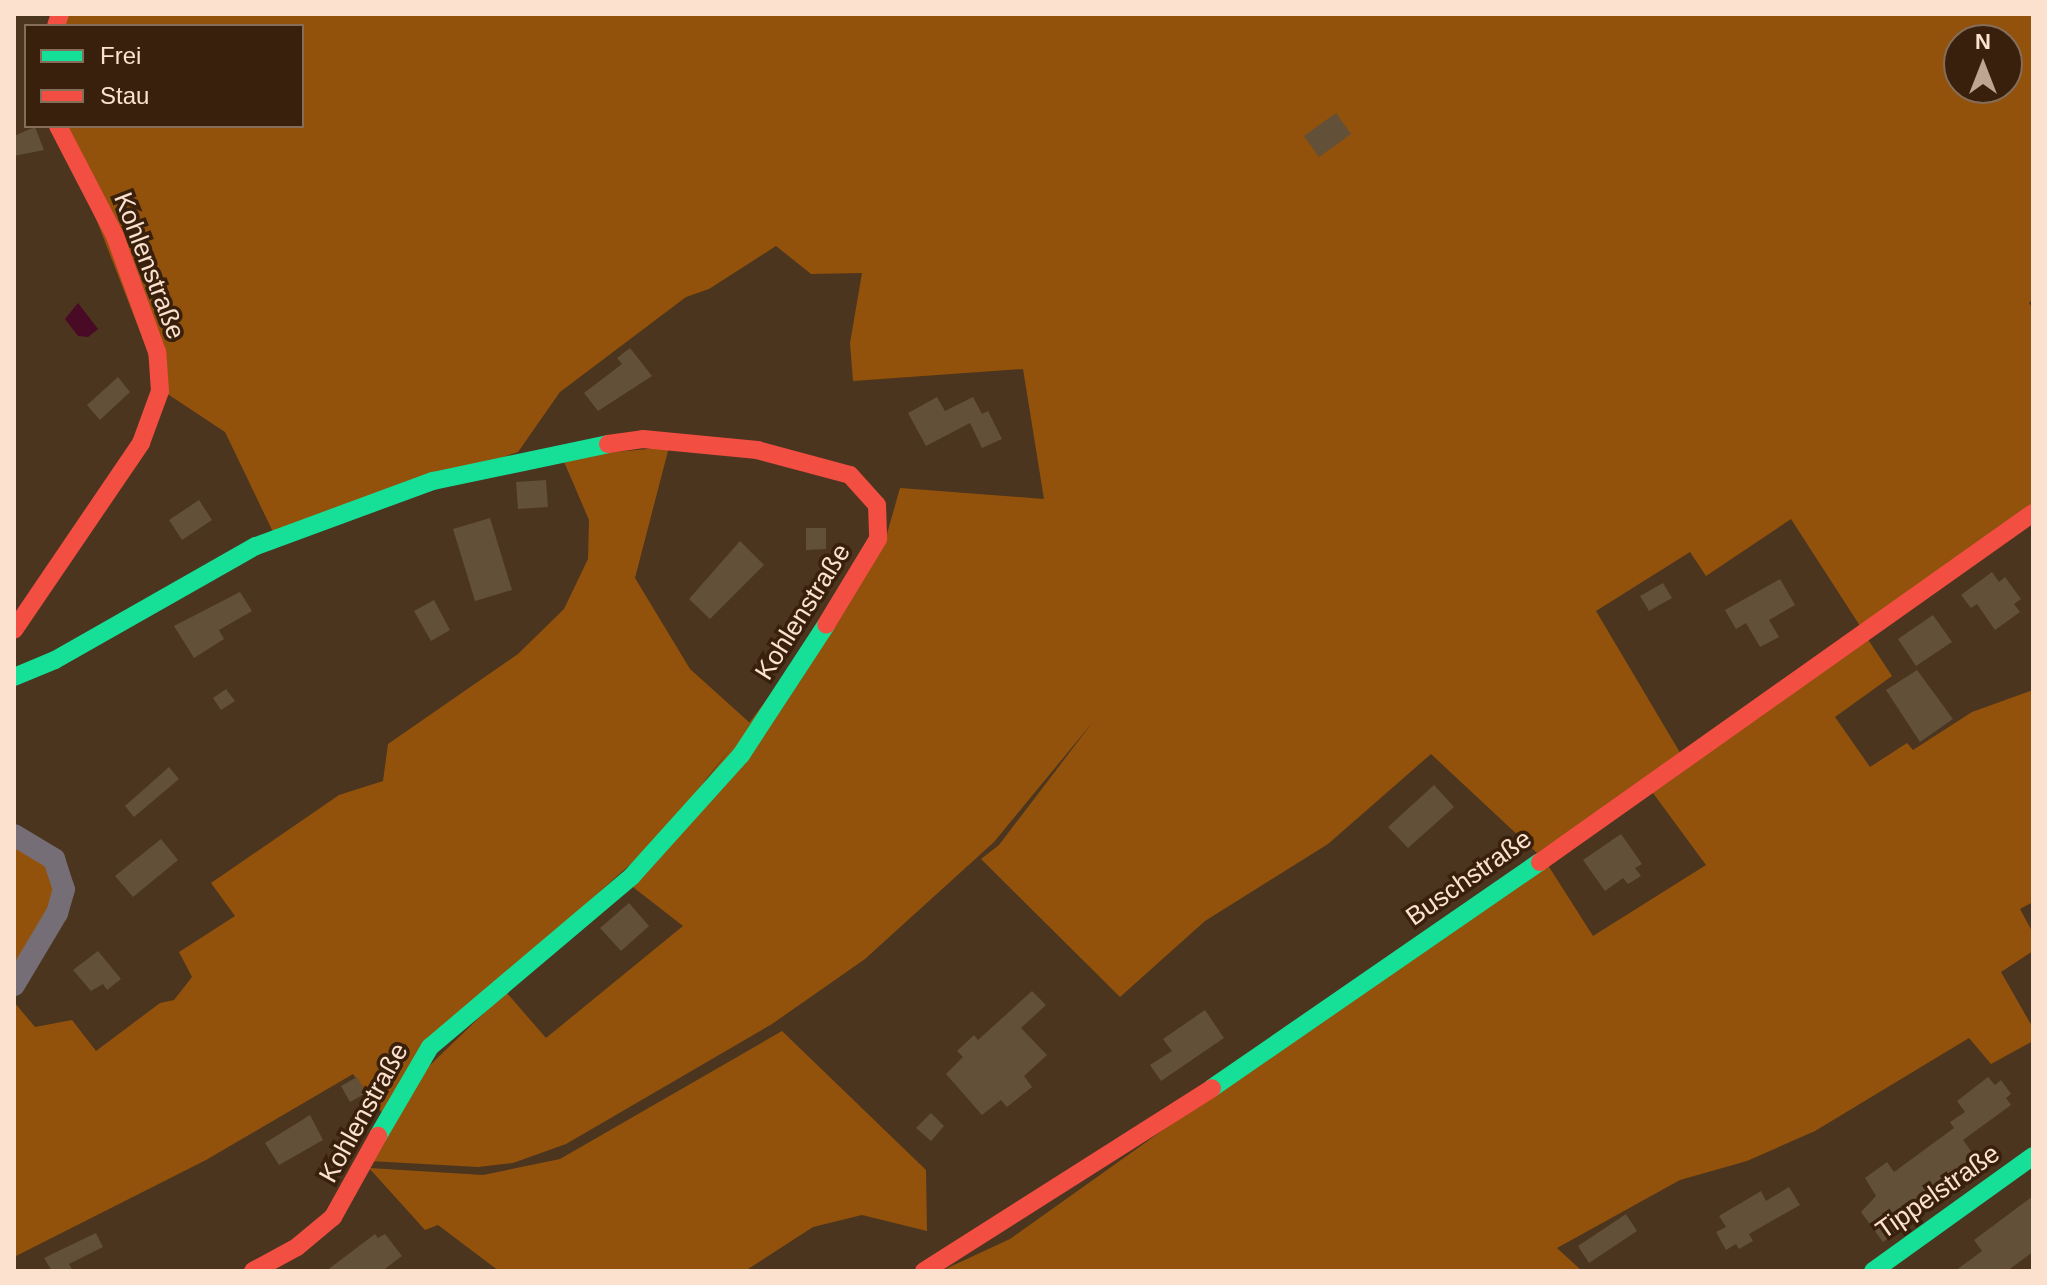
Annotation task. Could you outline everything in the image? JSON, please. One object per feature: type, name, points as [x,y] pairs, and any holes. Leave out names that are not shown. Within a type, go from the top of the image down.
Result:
[{"type":"street","name":"Kohlenstraße","points":[[14,630],[141,443],[160,391],[157,352],[115,236],[59,128]]},
{"type":"street","name":"Kohlenstraße","points":[[14,677],[55,660],[256,546],[433,481],[560,450],[643,439],[757,450],[850,475],[877,505],[881,523],[875,547],[741,755],[632,876],[430,1047],[400,1091],[349,1195],[333,1217],[297,1247],[253,1271]]},
{"type":"street","name":"Buschstraße","points":[[924,1271],[1043,1200],[1347,999],[2033,513]]},
{"type":"street","points":[[14,835],[54,859],[64,889],[57,913],[14,985]]},
{"type":"street","name":"Tippelstraße","points":[[1873,1271],[2033,1156]]},
{"type":"shaded area","points":[[63,14],[2033,14],[2033,299],[2029,303],[2033,309],[2033,505],[1862,629],[1791,519],[1706,576],[1690,552],[1596,611],[1682,756],[1537,853],[1431,754],[1328,844],[1205,921],[1120,997],[981,859],[999,845],[1092,723],[994,842],[865,959],[772,1024],[566,1144],[513,1163],[478,1167],[369,1161],[402,1092],[506,992],[546,1038],[683,926],[629,884],[885,541],[900,488],[1044,499],[1023,369],[853,381],[850,343],[862,273],[811,274],[776,246],[709,289],[686,297],[560,392],[518,452],[274,534],[225,432],[163,391],[61,128],[304,128],[304,24],[60,24]]},
{"type":"shaded area","points":[[78,303],[98,329],[88,337],[78,336],[65,319]]},
{"type":"shaded area","points":[[669,447],[635,578],[690,669],[750,723],[662,836],[447,1028],[385,1117],[353,1074],[206,1160],[14,1257],[14,1002],[35,1027],[72,1020],[96,1051],[160,1003],[174,1000],[192,977],[179,952],[235,916],[211,883],[339,795],[383,781],[388,744],[518,654],[564,609],[588,559],[589,520],[562,457]]},
{"type":"shaded area","points":[[1867,638],[1892,676],[1835,717],[1870,767],[1907,743],[1913,750],[1972,712],[2033,690],[2033,902],[2020,909],[2033,933],[2033,951],[2001,972],[2033,1028],[2033,1041],[1991,1064],[1969,1038],[1815,1131],[1747,1161],[1680,1180],[1557,1248],[1582,1271],[941,1271],[1010,1239],[1544,859],[1593,936],[1706,865],[1650,789]]},
{"type":"shaded area","points":[[14,835],[62,878],[14,980]]},
{"type":"shaded area","points":[[782,1031],[926,1170],[927,1231],[862,1215],[813,1227],[745,1271],[499,1271],[438,1225],[425,1230],[369,1168],[483,1175],[560,1159]]},
{"type":"building","points":[[1336,113],[1351,134],[1319,157],[1304,136]]},
{"type":"building","points":[[35,128],[44,150],[14,156],[14,136]]},
{"type":"building","points":[[630,348],[652,376],[598,411],[584,393],[622,364],[617,358]]},
{"type":"building","points":[[118,377],[130,392],[100,420],[87,405]]},
{"type":"building","points":[[937,397],[945,411],[973,397],[982,414],[988,411],[1002,439],[982,448],[970,423],[926,446],[908,413]]},
{"type":"building","points":[[546,480],[548,507],[518,509],[516,482]]},
{"type":"building","points":[[199,500],[212,520],[182,540],[169,520]]},
{"type":"building","points":[[490,518],[512,590],[475,601],[453,529]]},
{"type":"building","points":[[806,528],[826,528],[826,549],[806,550]]},
{"type":"building","points":[[740,541],[764,565],[710,619],[689,599]]},
{"type":"building","points":[[1992,572],[1999,582],[2005,577],[2021,599],[2014,604],[2020,612],[1995,630],[1977,604],[1971,608],[1961,595]]},
{"type":"building","points":[[1780,579],[1795,605],[1769,620],[1779,637],[1760,647],[1746,623],[1736,629],[1725,610]]},
{"type":"building","points":[[1663,583],[1672,598],[1649,611],[1640,596]]},
{"type":"building","points":[[240,592],[252,611],[219,630],[224,639],[194,658],[174,626]]},
{"type":"building","points":[[434,600],[450,630],[431,641],[414,611]]},
{"type":"building","points":[[1933,615],[1952,642],[1916,666],[1898,639]]},
{"type":"building","points":[[1917,670],[1953,719],[1920,742],[1886,690]]},
{"type":"building","points":[[226,689],[235,701],[221,710],[213,698]]},
{"type":"building","points":[[169,767],[179,779],[134,817],[125,806]]},
{"type":"building","points":[[1434,785],[1454,807],[1408,848],[1388,827]]},
{"type":"building","points":[[1621,834],[1642,864],[1635,868],[1641,876],[1628,884],[1623,878],[1605,891],[1583,860]]},
{"type":"building","points":[[161,839],[178,860],[133,897],[115,876]]},
{"type":"building","points":[[629,903],[649,926],[621,951],[600,928]]},
{"type":"building","points":[[98,951],[121,979],[107,990],[103,984],[91,991],[73,970]]},
{"type":"building","points":[[1032,991],[1046,1005],[1021,1028],[1047,1055],[1024,1076],[1032,1087],[1007,1107],[1001,1100],[982,1115],[946,1074],[963,1057],[957,1051],[974,1035],[978,1040]]},
{"type":"building","points":[[1205,1010],[1224,1038],[1161,1081],[1150,1065],[1172,1051],[1163,1039]]},
{"type":"building","points":[[357,1077],[366,1093],[350,1102],[341,1086]]},
{"type":"building","points":[[1988,1077],[1995,1085],[2001,1080],[2011,1094],[2006,1098],[2011,1105],[1963,1140],[1976,1158],[1907,1206],[1915,1219],[1883,1242],[1861,1212],[1876,1196],[1865,1178],[1887,1162],[1894,1172],[1954,1128],[1950,1122],[1965,1112],[1957,1101]]},
{"type":"building","points":[[931,1113],[944,1126],[931,1141],[916,1128]]},
{"type":"building","points":[[310,1115],[323,1140],[279,1165],[265,1143]]},
{"type":"building","points":[[1789,1187],[1800,1205],[1749,1234],[1753,1241],[1739,1249],[1736,1244],[1726,1250],[1716,1232],[1726,1227],[1719,1216],[1761,1191],[1766,1201]]},
{"type":"building","points":[[2033,1196],[2033,1252],[2007,1271],[1955,1271],[1982,1251],[1974,1240]]},
{"type":"building","points":[[1626,1214],[1637,1231],[1589,1263],[1578,1246]]},
{"type":"building","points":[[96,1233],[103,1247],[69,1264],[73,1271],[52,1271],[44,1258]]},
{"type":"building","points":[[375,1234],[378,1238],[385,1234],[402,1256],[382,1271],[326,1271]]},
{"type":"traffic: fast","points":[[14,677],[55,660],[256,546],[433,481],[608,444]]},
{"type":"traffic: fast","points":[[378,1136],[430,1047],[632,876],[741,755],[826,625]]},
{"type":"traffic: fast","points":[[1212,1088],[1540,862]]},
{"type":"traffic: fast","points":[[1873,1271],[2033,1156]]},
{"type":"traffic: jam","points":[[57,24],[60,14]]},
{"type":"traffic: jam","points":[[14,630],[141,443],[160,391],[157,352],[115,236],[59,128]]},
{"type":"traffic: jam","points":[[608,444],[643,439],[757,450],[850,475],[877,505],[878,539],[826,625]]},
{"type":"traffic: jam","points":[[1540,862],[2033,513]]},
{"type":"traffic: jam","points":[[924,1271],[1212,1088]]},
{"type":"traffic: jam","points":[[253,1271],[297,1247],[333,1217],[378,1136]]}]
